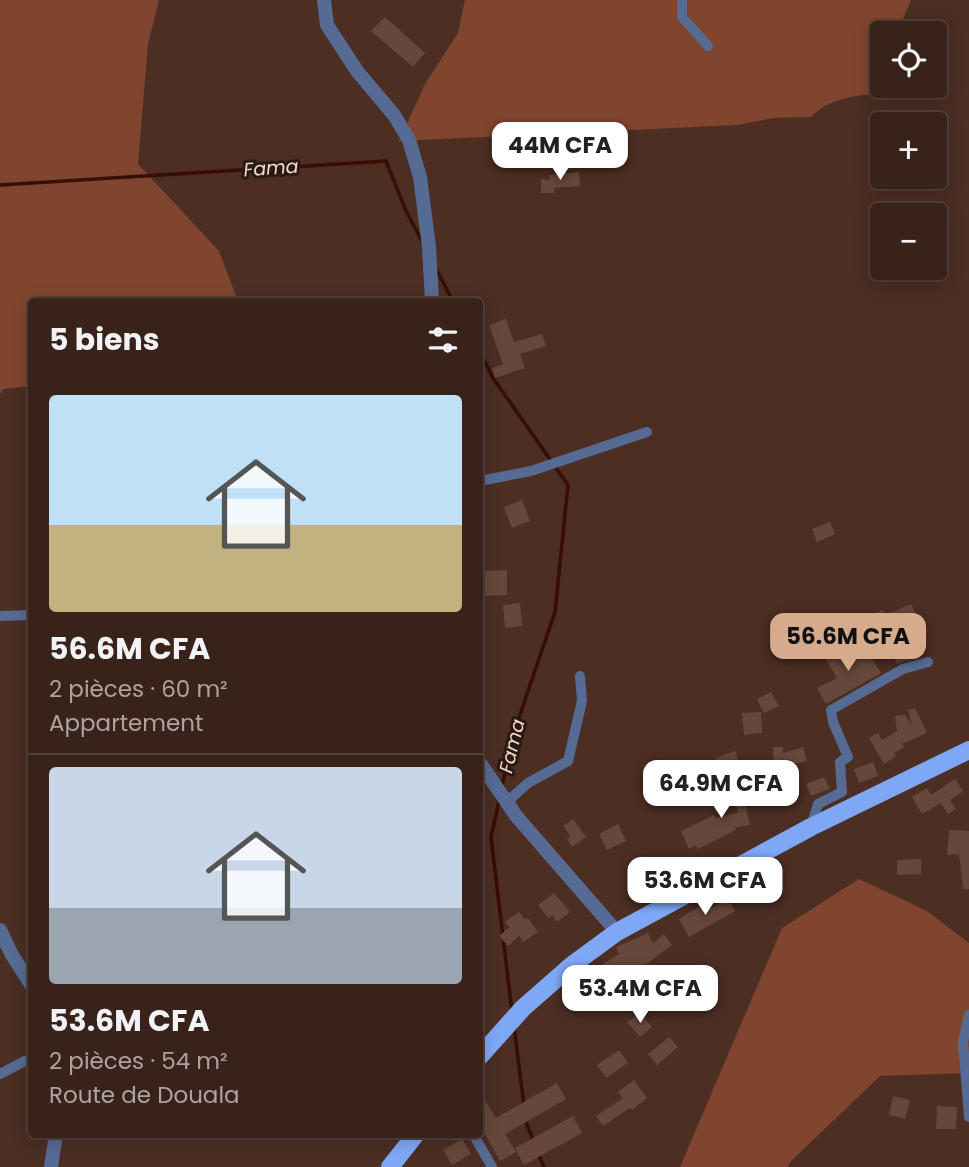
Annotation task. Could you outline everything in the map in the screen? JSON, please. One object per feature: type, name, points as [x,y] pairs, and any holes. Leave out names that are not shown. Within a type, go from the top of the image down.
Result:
[{"type":"highway","points":[[483,1053],[523,1008],[572,965],[617,932],[811,827],[969,750]]},
{"type":"highway","points":[[390,1167],[413,1138]]},
{"type":"street","points":[[324,0],[327,25],[357,71],[394,115],[409,140],[420,177],[429,247],[432,298]]},
{"type":"street","points":[[682,0],[682,17],[708,46]]},
{"type":"street","points":[[483,480],[531,471],[647,432]]},
{"type":"street","points":[[0,616],[28,615]]},
{"type":"street","points":[[811,827],[818,804],[842,792],[840,762],[848,757],[833,722],[831,710],[903,669],[928,662]]},
{"type":"street","points":[[507,802],[528,783],[568,761],[582,701],[580,676]]},
{"type":"street","points":[[483,767],[507,802],[617,932]]},
{"type":"street","points":[[0,930],[28,980]]},
{"type":"street","points":[[969,1015],[963,1042],[969,1117]]},
{"type":"street","points":[[0,1074],[28,1062]]},
{"type":"street","points":[[51,1167],[55,1138]]},
{"type":"street","points":[[475,1138],[492,1167]]},
{"type":"shaded area","points":[[0,0],[159,0],[148,44],[138,164],[219,251],[237,298],[28,298],[28,386],[4,389],[0,394]]},
{"type":"shaded area","points":[[465,0],[911,0],[902,21],[870,21],[870,94],[839,100],[811,117],[774,118],[737,125],[399,141],[425,84],[458,33]]},
{"type":"shaded area","points":[[859,879],[927,911],[969,943],[969,1073],[880,1076],[790,1162],[788,1167],[680,1167],[782,928]]},
{"type":"building","points":[[385,17],[425,53],[413,67],[371,31]]},
{"type":"building","points":[[579,172],[580,186],[554,188],[554,193],[541,193],[541,179],[550,180],[550,175]]},
{"type":"building","points":[[506,319],[514,342],[542,334],[546,346],[520,354],[525,368],[495,378],[492,368],[503,364],[489,325]]},
{"type":"building","points":[[522,500],[530,521],[512,528],[504,507]]},
{"type":"building","points":[[830,522],[835,534],[817,542],[812,529]]},
{"type":"building","points":[[507,570],[507,595],[485,596],[484,571]]},
{"type":"building","points":[[520,603],[522,626],[505,628],[503,605]]},
{"type":"building","points":[[911,604],[919,620],[902,628],[910,659],[896,664],[889,634],[879,638],[870,615],[883,610],[885,615]]},
{"type":"building","points":[[862,644],[881,673],[826,704],[817,688],[837,678],[825,658],[840,650],[843,655]]},
{"type":"building","points":[[771,692],[779,706],[764,713],[757,699]]},
{"type":"building","points":[[915,708],[927,733],[902,744],[904,747],[894,753],[896,756],[884,764],[869,738],[878,733],[882,740],[897,731],[895,716],[905,715],[912,725],[908,710]]},
{"type":"building","points":[[761,712],[762,733],[744,735],[742,713]]},
{"type":"building","points":[[773,747],[783,747],[783,753],[803,747],[807,761],[774,768]]},
{"type":"building","points":[[735,751],[740,766],[721,773],[716,758]]},
{"type":"building","points":[[873,762],[878,776],[859,783],[854,769]]},
{"type":"building","points":[[824,777],[830,789],[811,796],[806,784]]},
{"type":"building","points":[[955,779],[963,791],[950,800],[956,809],[948,814],[941,803],[922,814],[912,797],[927,788],[931,795]]},
{"type":"building","points":[[754,781],[756,797],[744,799],[750,825],[735,828],[736,830],[698,849],[696,845],[689,849],[681,831],[714,815],[716,818],[738,813],[733,785]]},
{"type":"building","points":[[573,819],[586,837],[572,847],[567,839],[570,836],[563,826]]},
{"type":"building","points":[[618,824],[626,841],[607,850],[599,834]]},
{"type":"building","points":[[949,830],[969,831],[969,889],[963,889],[959,854],[947,855]]},
{"type":"building","points":[[921,859],[921,874],[897,875],[897,860]]},
{"type":"building","points":[[639,870],[648,884],[634,892],[626,878]]},
{"type":"building","points":[[554,893],[570,912],[557,922],[552,915],[548,918],[538,905]]},
{"type":"building","points":[[728,899],[735,911],[689,937],[679,919],[700,906],[703,912]]},
{"type":"building","points":[[519,912],[525,919],[528,918],[538,932],[523,942],[519,936],[508,946],[499,936],[510,927],[505,922]]},
{"type":"building","points":[[648,933],[653,943],[664,934],[672,945],[640,969],[644,976],[632,983],[629,979],[611,991],[597,968],[619,954],[616,947]]},
{"type":"building","points":[[640,1013],[652,1027],[640,1037],[627,1022]]},
{"type":"building","points":[[669,1037],[678,1047],[657,1065],[648,1054]]},
{"type":"building","points":[[619,1050],[628,1063],[606,1078],[597,1065]]},
{"type":"building","points":[[634,1080],[647,1098],[603,1126],[596,1116],[623,1098],[618,1092]]},
{"type":"building","points":[[557,1083],[566,1099],[505,1134],[516,1152],[500,1161],[483,1130],[483,1097],[496,1118]]},
{"type":"building","points":[[893,1096],[910,1100],[905,1119],[889,1115]]},
{"type":"building","points":[[937,1106],[957,1107],[956,1129],[936,1129]]},
{"type":"building","points":[[573,1116],[582,1133],[524,1165],[515,1148]]},
{"type":"building","points":[[462,1139],[471,1154],[452,1165],[443,1150]]},
{"type":"waterway","name":"Fama","points":[[0,185],[386,161],[406,211],[423,243]]},
{"type":"waterway","name":"Fama","points":[[436,269],[451,298]]},
{"type":"waterway","name":"Fama","points":[[483,358],[493,378],[568,485],[555,612],[512,738],[502,787]]},
{"type":"waterway","name":"Fama","points":[[499,801],[491,837],[512,1012]]},
{"type":"waterway","name":"Fama","points":[[514,1026],[524,1106]]},
{"type":"waterway","name":"Fama","points":[[525,1120],[534,1142]]},
{"type":"waterway","name":"Fama","points":[[538,1153],[544,1167]]}]
